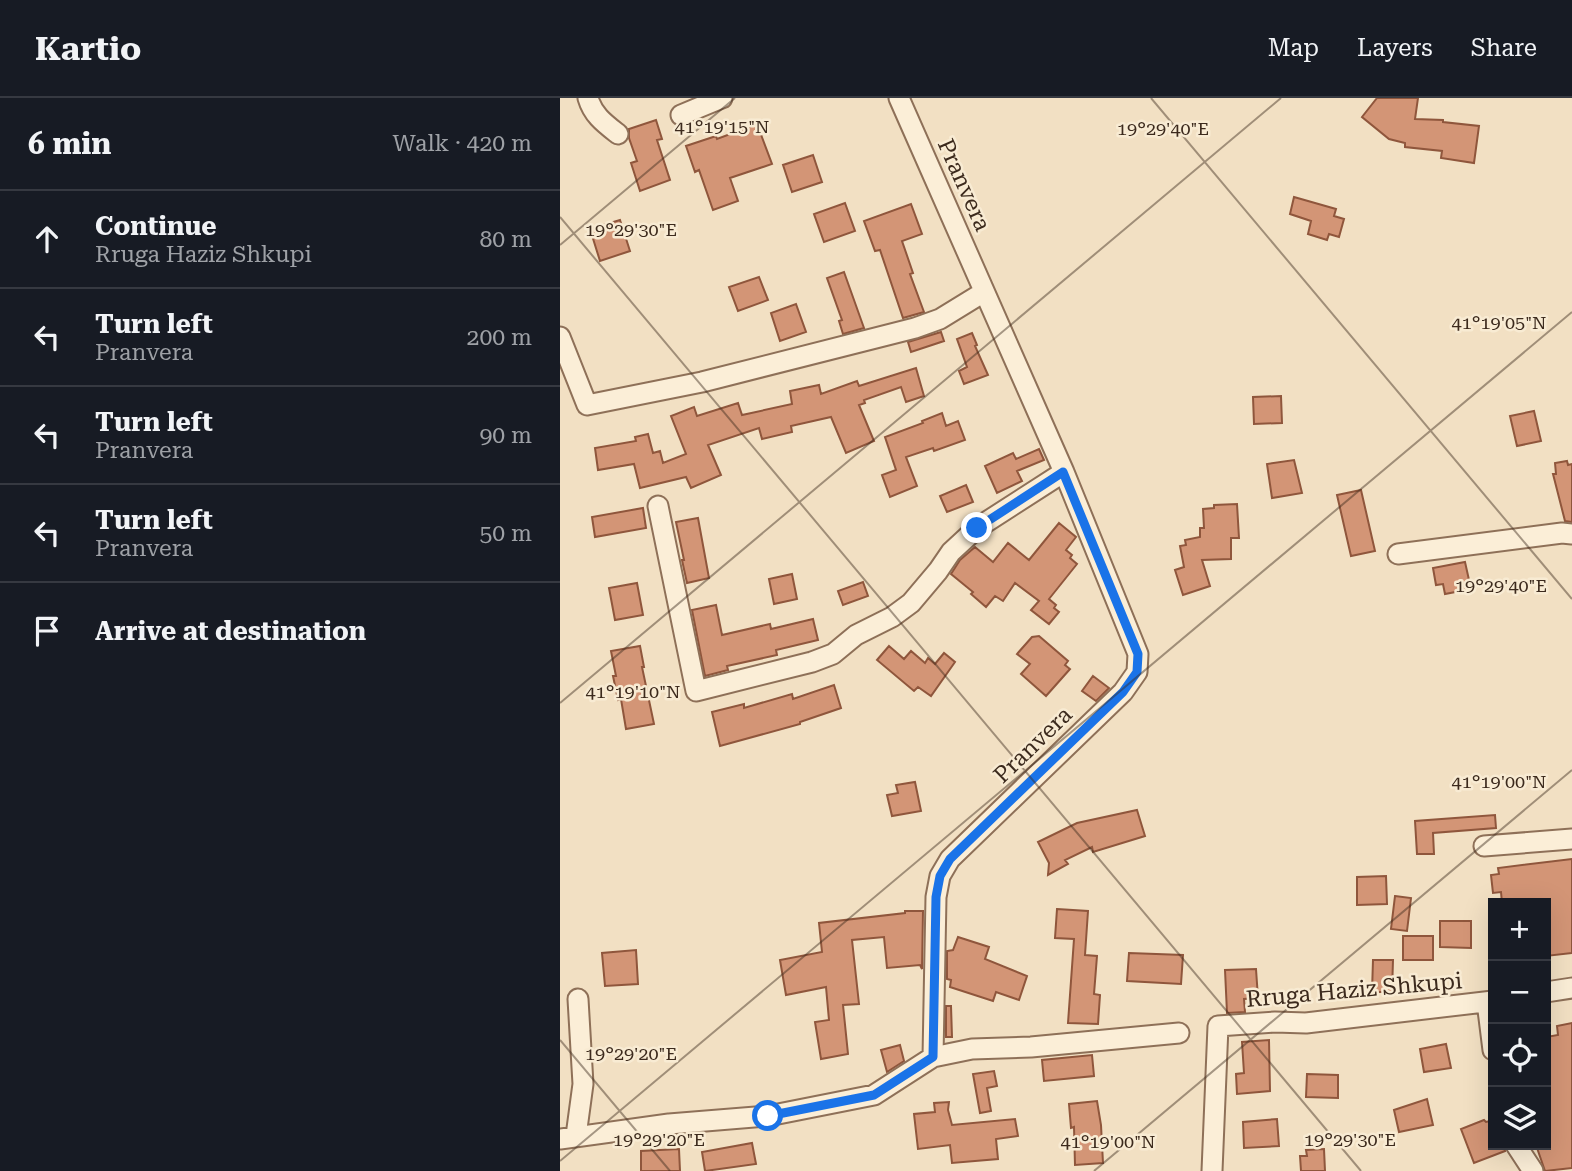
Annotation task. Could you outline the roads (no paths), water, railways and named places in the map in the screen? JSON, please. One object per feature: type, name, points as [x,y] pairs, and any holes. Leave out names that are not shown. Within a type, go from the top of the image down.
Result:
[{"type":"street","points":[[588,98],[591,108],[600,120],[618,134]]},
{"type":"street","points":[[681,115],[723,98]]},
{"type":"street","name":"Pranvera","points":[[899,98],[1063,472],[1138,654],[1137,672],[1123,692],[950,859],[940,876],[936,906],[933,1057]]},
{"type":"street","points":[[560,337],[587,405],[702,382],[915,328],[940,319],[984,292]]},
{"type":"street","points":[[658,506],[696,691],[812,662],[833,654],[856,635],[892,617],[911,603],[939,571],[951,552],[969,534],[1063,472]]},
{"type":"street","points":[[1398,554],[1562,533],[1572,534]]},
{"type":"street","points":[[1484,846],[1572,839]]},
{"type":"street","points":[[1551,991],[1572,988]]},
{"type":"street","points":[[578,999],[583,1084],[568,1138],[669,1124],[768,1116],[874,1095],[933,1057],[972,1049],[1179,1033]]},
{"type":"street","name":"Rruga Haziz Shkupi","points":[[1212,1171],[1218,1026],[1306,1023],[1488,1002]]},
{"type":"street","points":[[1519,1150],[1533,1171]]}]
